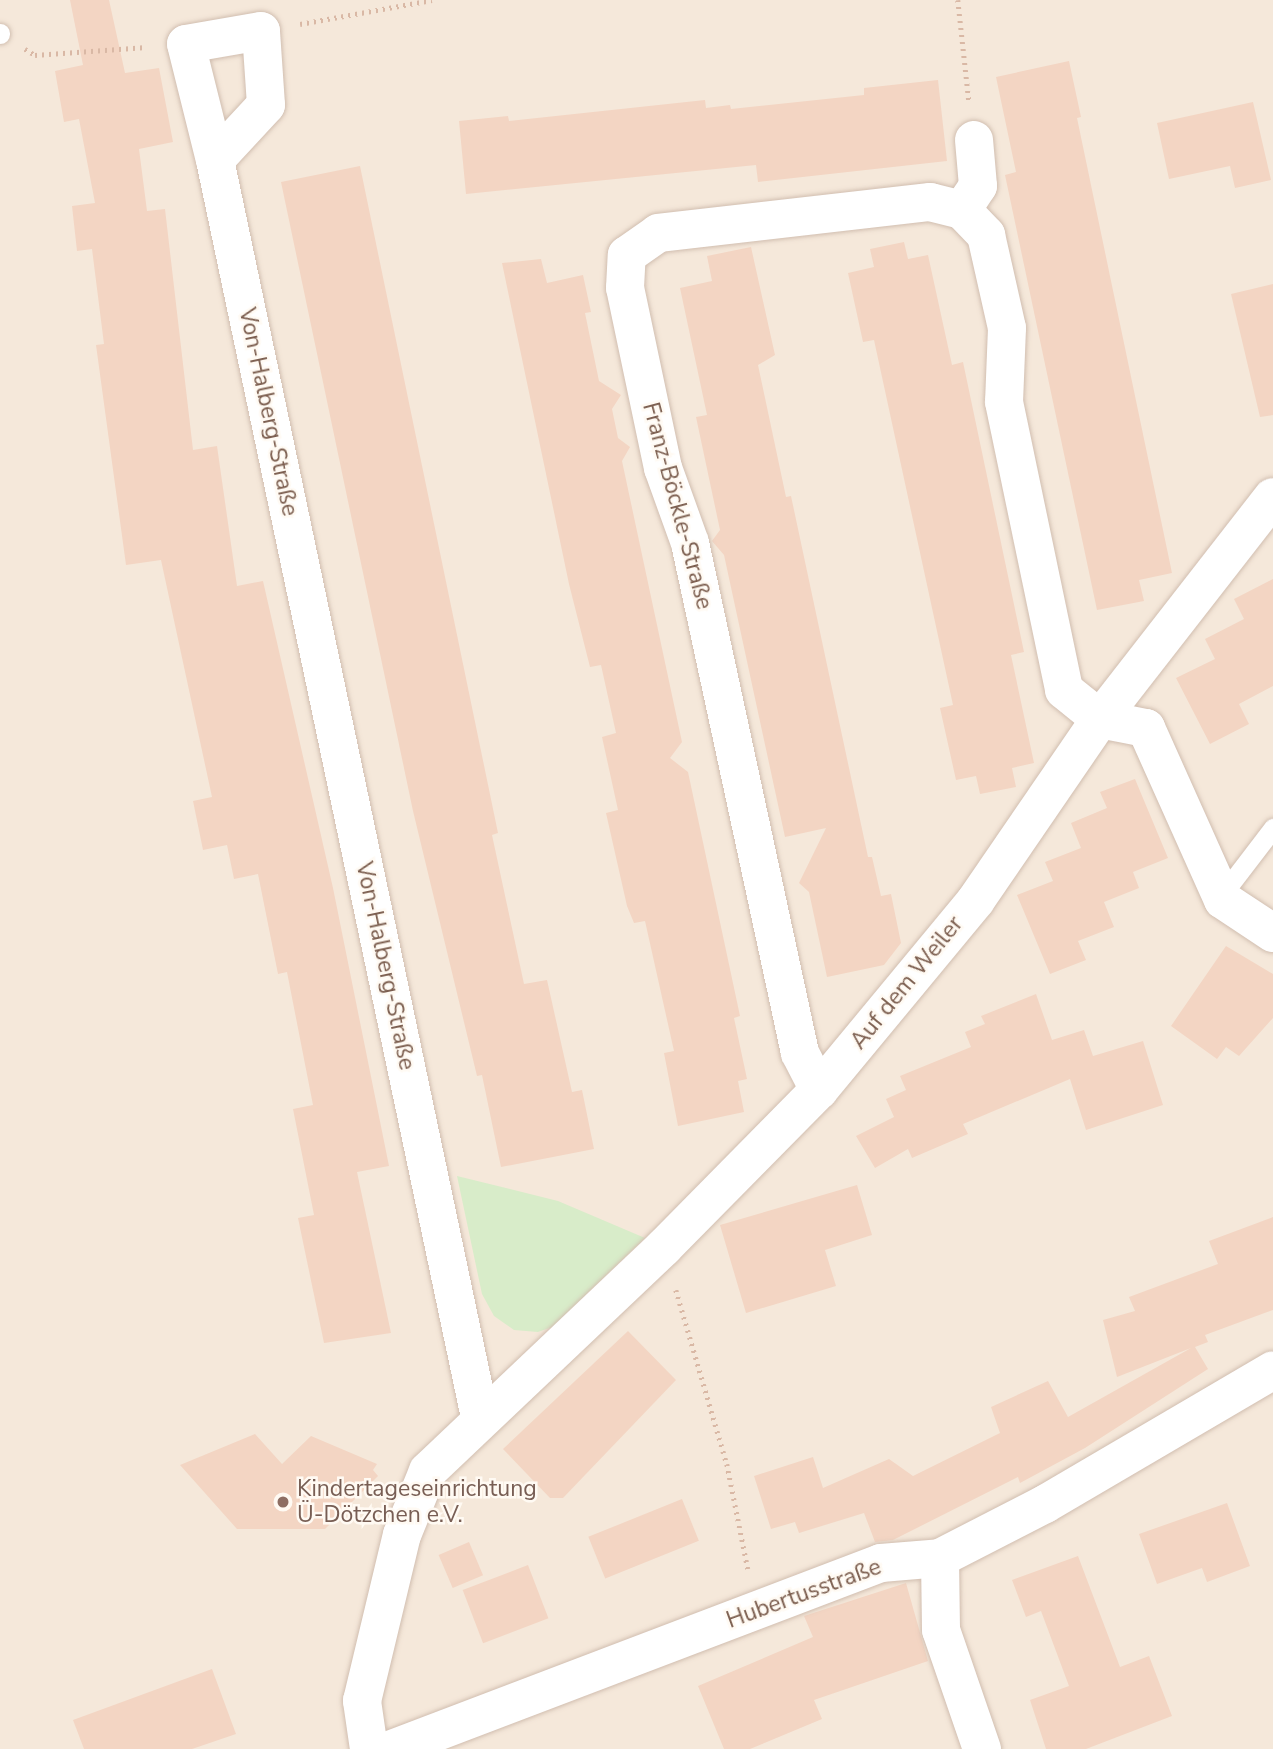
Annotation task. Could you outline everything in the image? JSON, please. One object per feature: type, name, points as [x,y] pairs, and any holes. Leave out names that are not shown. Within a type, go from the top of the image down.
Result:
[{"type":"street","points":[[186,44],[261,31],[266,105],[215,160]]},
{"type":"street","name":"Von-Halberg-Straße","points":[[186,44],[215,160],[480,1417]]},
{"type":"street","points":[[974,140],[978,186],[962,210],[986,235],[1007,328],[1004,402],[1064,690],[1100,719],[1146,728],[1221,896],[1273,933]]},
{"type":"street","name":"Franz-Böckle-Straße","points":[[819,1090],[800,1053],[690,543],[663,468],[625,288],[627,255],[658,233],[930,202],[962,210]]},
{"type":"street","name":"Auf dem Weiler","points":[[480,1417],[664,1247],[819,1090],[976,900],[1100,719],[1273,496]]},
{"type":"street","name":"Hubertusstraße","points":[[392,1749],[881,1563],[940,1558],[1045,1504],[1273,1370]]},
{"type":"street","points":[[369,1749],[362,1701],[402,1535],[428,1471],[480,1417]]},
{"type":"street","points":[[940,1558],[941,1630],[982,1749]]},
{"type":"lane","points":[[1221,896],[1273,828]]},
{"type":"path","points":[[261,31],[432,0]]},
{"type":"path","points":[[958,0],[974,140]]},
{"type":"path","points":[[0,34],[35,55],[186,44]]},
{"type":"path","points":[[664,1247],[727,1464],[757,1611]]},
{"type":"shaded area","points":[[0,0],[1273,0],[1273,1749],[0,1749]]},
{"type":"green space","points":[[457,1176],[558,1201],[645,1238],[552,1327],[538,1332],[514,1330],[494,1316],[482,1294]]},
{"type":"building","points":[[70,0],[109,0],[125,73],[159,68],[173,142],[139,149],[147,211],[165,209],[193,450],[217,446],[237,586],[263,581],[333,888],[389,1166],[357,1172],[391,1333],[324,1343],[298,1218],[314,1215],[293,1109],[313,1105],[287,972],[278,974],[258,874],[234,879],[227,845],[203,850],[193,801],[212,797],[161,560],[126,565],[96,345],[104,344],[92,249],[77,251],[72,206],[95,203],[79,119],[64,122],[55,71],[83,65]]},
{"type":"building","points":[[1069,61],[1081,117],[1077,118],[1172,573],[1139,580],[1144,601],[1097,610],[1005,175],[1016,172],[996,77]]},
{"type":"building","points":[[938,80],[947,161],[758,182],[756,165],[466,194],[459,121],[508,116],[509,121],[705,100],[706,108],[730,105],[731,109],[864,95],[864,88]]},
{"type":"building","points":[[1253,102],[1271,180],[1235,188],[1230,166],[1169,179],[1157,123]]},
{"type":"building","points":[[360,166],[498,833],[492,835],[524,984],[547,980],[572,1092],[582,1090],[594,1149],[501,1167],[482,1075],[477,1076],[413,811],[281,182]]},
{"type":"building","points":[[904,242],[908,259],[928,255],[952,365],[963,362],[1024,652],[1011,655],[1034,763],[1012,768],[1016,787],[980,794],[976,776],[956,780],[940,708],[953,705],[874,340],[863,342],[848,273],[874,267],[870,249]]},
{"type":"building","points":[[751,247],[775,355],[758,365],[786,497],[791,496],[868,857],[872,857],[881,896],[891,894],[901,943],[884,965],[827,977],[809,892],[799,883],[826,828],[785,837],[724,555],[712,541],[720,530],[696,417],[707,415],[680,288],[712,281],[707,256]]},
{"type":"building","points":[[541,259],[547,283],[583,275],[591,312],[585,313],[599,381],[621,395],[612,409],[618,438],[630,447],[622,461],[682,742],[670,758],[688,772],[740,1016],[734,1018],[747,1079],[738,1081],[744,1112],[678,1126],[664,1053],[674,1051],[645,921],[634,923],[627,906],[606,813],[618,810],[602,737],[616,733],[601,665],[590,667],[569,584],[502,263]]},
{"type":"building","points":[[1273,284],[1273,415],[1260,417],[1231,294]]},
{"type":"building","points":[[1273,579],[1273,686],[1239,704],[1249,724],[1210,744],[1176,678],[1215,659],[1205,639],[1244,619],[1234,599]]},
{"type":"building","points":[[1135,779],[1168,858],[1133,872],[1139,888],[1104,902],[1114,927],[1078,941],[1086,960],[1050,974],[1017,895],[1053,881],[1045,862],[1081,848],[1071,823],[1107,808],[1100,792]]},
{"type":"building","points":[[1226,946],[1273,974],[1273,1018],[1239,1056],[1226,1047],[1217,1059],[1171,1026]]},
{"type":"building","points":[[1036,994],[1052,1040],[1084,1030],[1093,1056],[1143,1041],[1163,1105],[1086,1130],[1070,1079],[963,1124],[968,1134],[912,1158],[908,1149],[875,1168],[856,1136],[894,1117],[886,1099],[906,1090],[900,1076],[971,1047],[965,1032],[985,1024],[981,1016]]},
{"type":"building","points":[[857,1185],[872,1235],[825,1250],[836,1286],[746,1313],[720,1225]]},
{"type":"building","points":[[1273,1217],[1273,1310],[1205,1335],[1208,1342],[1195,1347],[1208,1369],[1085,1448],[1020,1483],[1018,1477],[893,1540],[875,1542],[864,1513],[799,1533],[795,1522],[771,1529],[754,1476],[813,1457],[823,1488],[889,1459],[913,1476],[1000,1433],[991,1407],[1048,1381],[1068,1417],[1191,1348],[1117,1377],[1103,1320],[1135,1311],[1129,1297],[1218,1264],[1209,1241]]},
{"type":"building","points":[[628,1331],[676,1380],[563,1498],[550,1498],[503,1449]]},
{"type":"building","name":"Kindertageseinrichtung Ü-Dötzchen e.V.","points":[[255,1434],[282,1464],[311,1436],[377,1464],[373,1470],[378,1476],[325,1529],[237,1529],[180,1465]]},
{"type":"building","points":[[682,1499],[699,1541],[605,1579],[588,1537]]},
{"type":"building","points":[[1227,1503],[1250,1566],[1207,1582],[1202,1568],[1157,1584],[1139,1534]]},
{"type":"building","points":[[469,1542],[483,1575],[453,1588],[439,1555]]},
{"type":"building","points":[[1078,1556],[1120,1667],[1149,1656],[1172,1716],[1086,1749],[1046,1749],[1030,1700],[1069,1686],[1041,1611],[1026,1617],[1012,1580]]},
{"type":"building","points":[[528,1565],[548,1618],[483,1643],[463,1590]]},
{"type":"building","points":[[906,1583],[928,1661],[814,1700],[822,1719],[750,1749],[724,1749],[698,1686],[813,1637],[804,1616]]},
{"type":"building","points":[[212,1669],[236,1734],[192,1749],[84,1749],[73,1720]]},
{"type":"place","name":"Kindertageseinrichtung Ü-Dötzchen e.V.","points":[[283,1502]]}]
